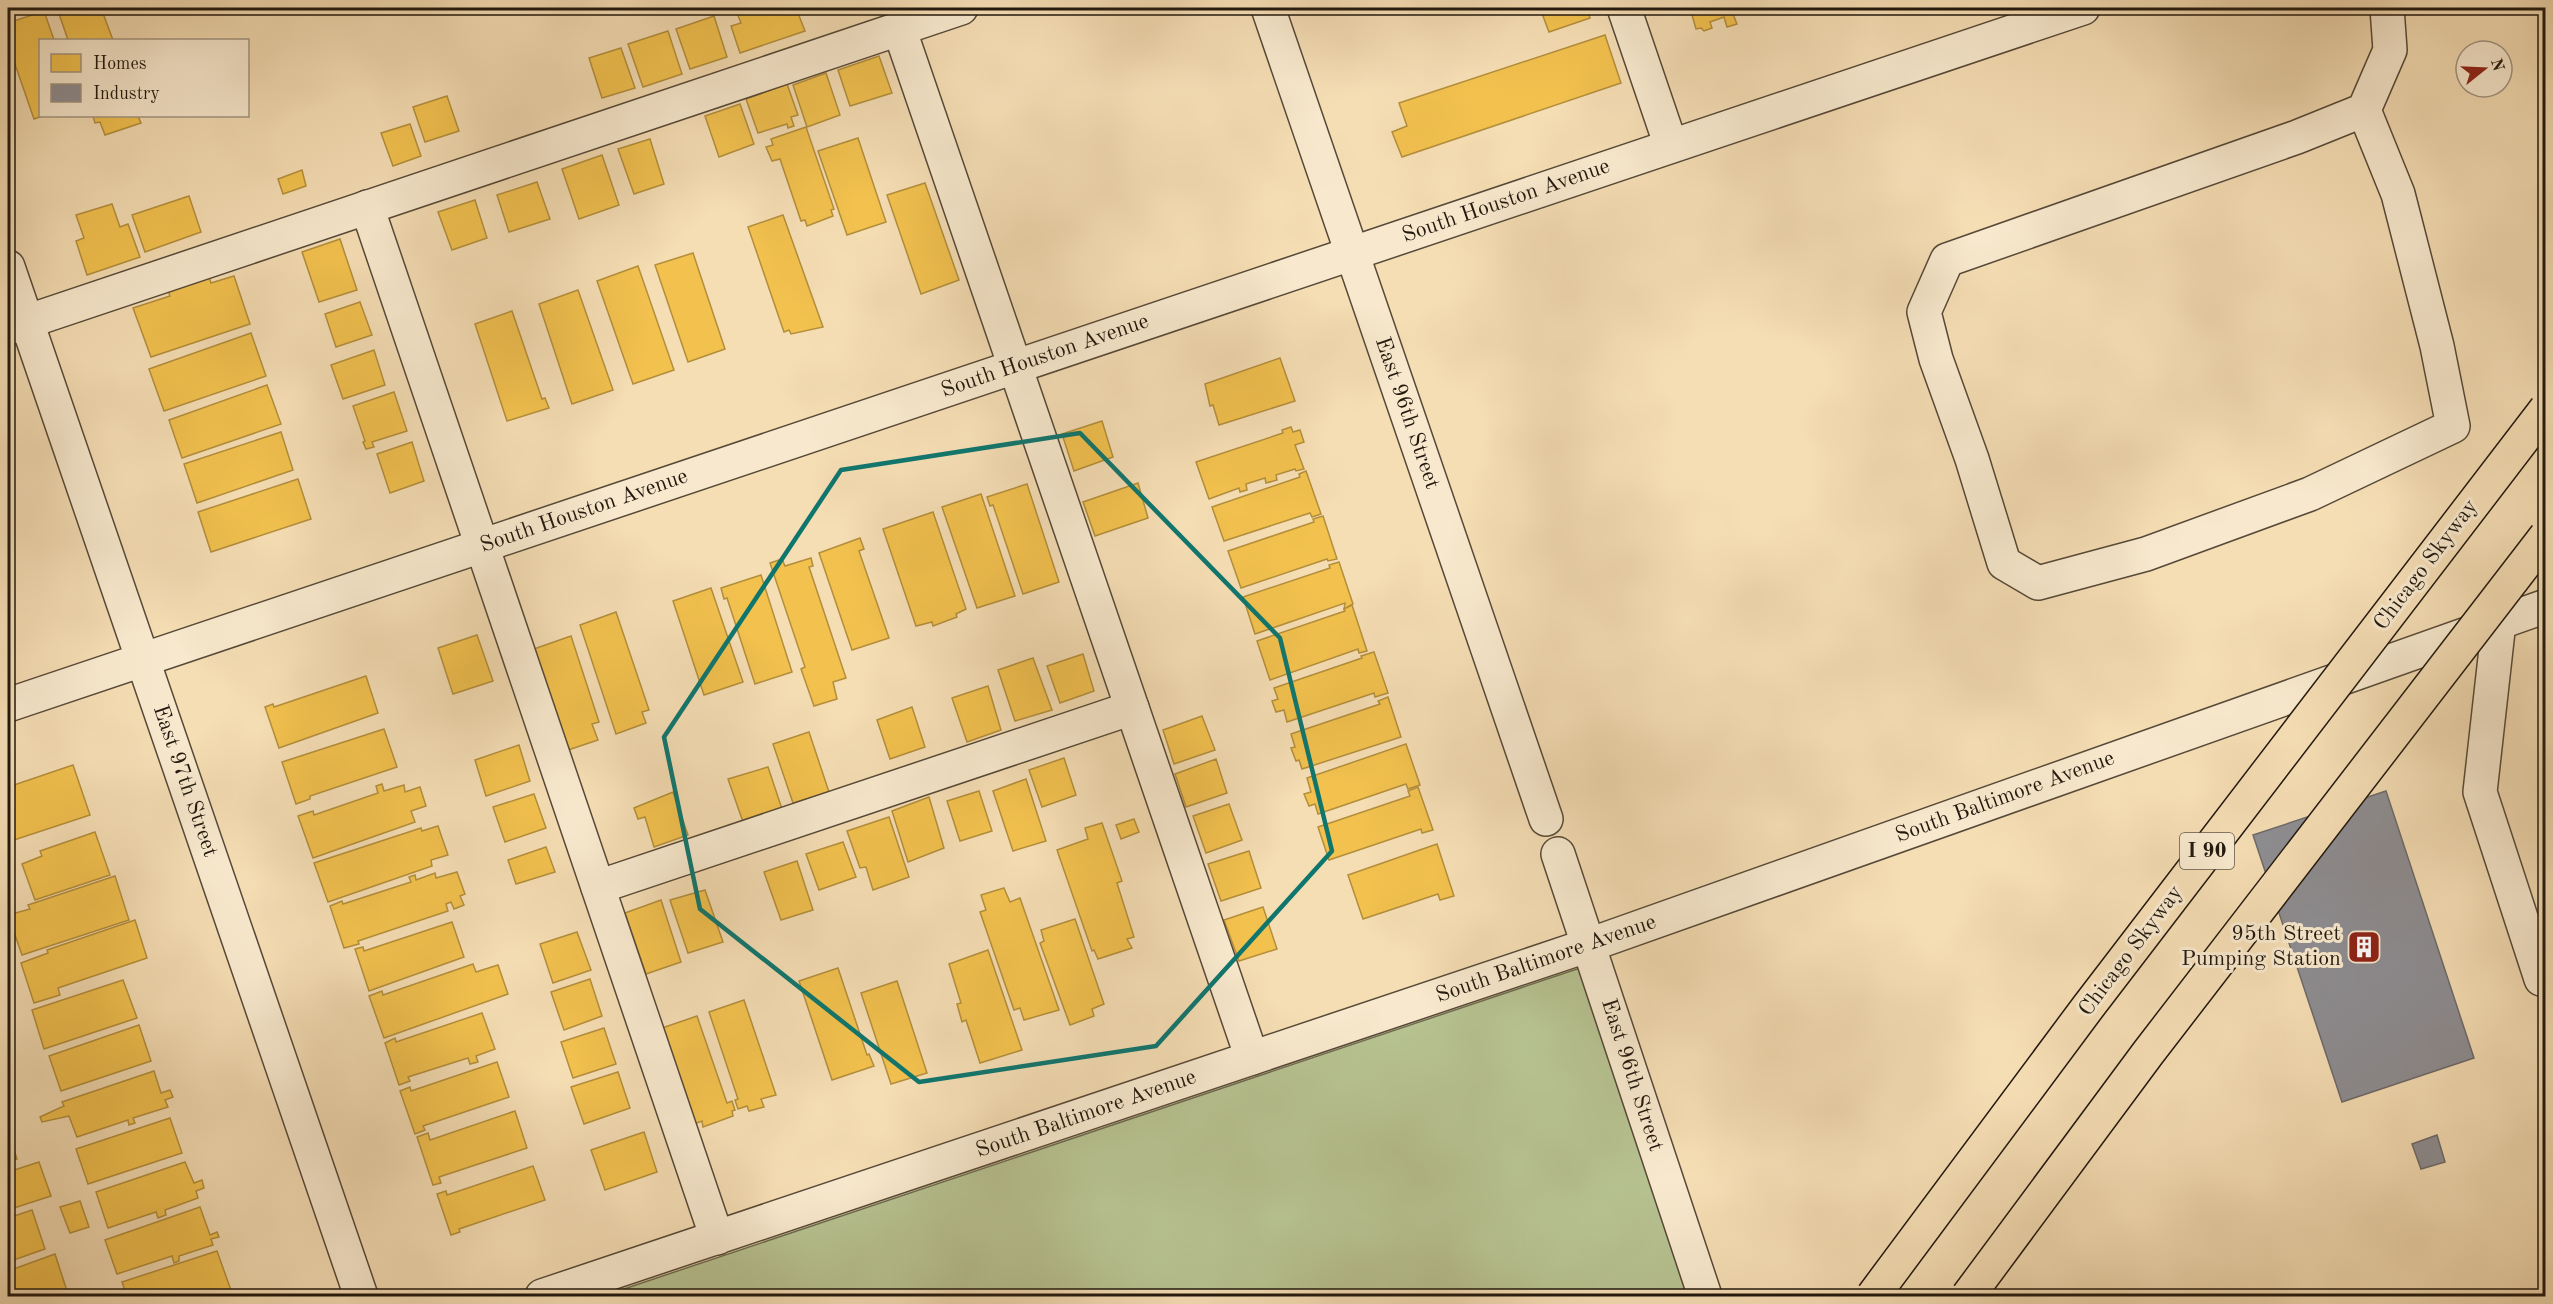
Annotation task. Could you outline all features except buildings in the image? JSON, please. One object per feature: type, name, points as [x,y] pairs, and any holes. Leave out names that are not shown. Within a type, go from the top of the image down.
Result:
[{"type":"highway","name":"Chicago Skyway","points":[[1873,1296],[2095,997],[2546,409]]},
{"type":"highway","points":[[1968,1296],[2148,1053],[2546,536]]},
{"type":"street","points":[[17,325],[961,8]]},
{"type":"street","name":"East 96th Street","points":[[1268,8],[1546,819]]},
{"type":"street","points":[[1624,8],[1671,146]]},
{"type":"street","name":"South Houston Avenue","points":[[8,705],[2083,8]]},
{"type":"street","points":[[2364,110],[2398,194],[2437,346],[2453,426],[2310,494],[2146,554],[2038,583],[2004,564],[1972,459],[1936,359],[1924,312],[1947,260],[2297,137],[2364,110],[2390,50],[2387,8]]},
{"type":"street","points":[[899,28],[1252,1058]]},
{"type":"street","points":[[367,207],[717,1238]]},
{"type":"street","name":"East 97th Street","points":[[8,267],[17,325],[144,659],[361,1296]]},
{"type":"street","name":"South Baltimore Avenue","points":[[542,1296],[1589,945],[2546,606]]},
{"type":"street","points":[[2499,622],[2480,792],[2541,979]]},
{"type":"street","points":[[598,887],[1132,708]]},
{"type":"street","name":"East 96th Street","points":[[1558,854],[1705,1296]]},
{"type":"highlighted area","points":[[1080,433],[1280,638],[1332,851],[1156,1046],[919,1082],[700,909],[664,737],[841,470]]},
{"type":"green space","points":[[1586,966],[1694,1296],[603,1296]]},
{"type":"place","name":"95th Street Pumping Station","points":[[2364,947]]}]
